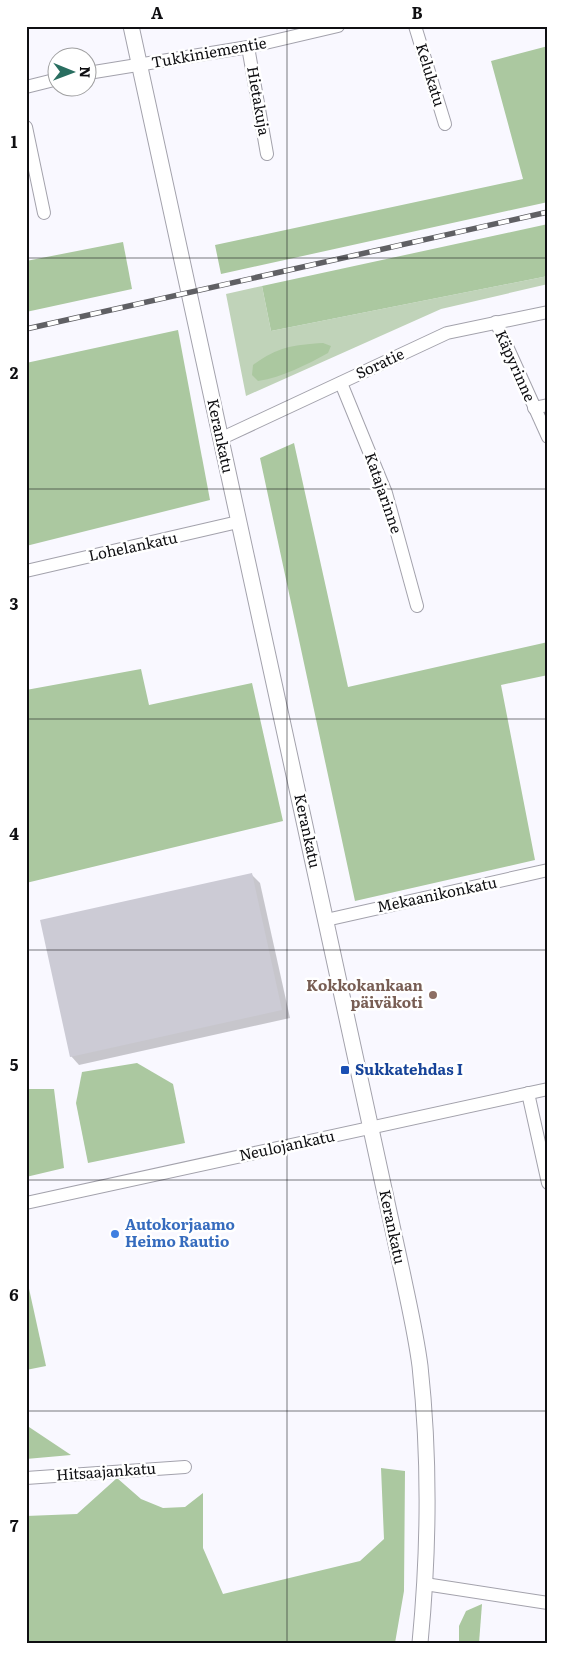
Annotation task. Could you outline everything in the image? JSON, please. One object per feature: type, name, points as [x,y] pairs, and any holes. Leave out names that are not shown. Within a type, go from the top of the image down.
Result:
[{"type":"street","name":"Kerankatu","points":[[131,26],[326,920],[338,984],[371,1127],[420,1364],[426,1446],[428,1512],[420,1643]]},
{"type":"street","name":"Tukkiniementie","points":[[98,71],[114,67],[139,66],[248,47],[338,26]]},
{"type":"street","name":"Kelukatu","points":[[415,26],[444,124]]},
{"type":"street","name":"Hietakuja","points":[[248,47],[267,154]]},
{"type":"street","points":[[26,87],[48,82]]},
{"type":"street","points":[[26,127],[44,213]]},
{"type":"street","name":"Soratie","points":[[220,439],[446,333],[548,312]]},
{"type":"street","name":"Käpyrinne","points":[[496,322],[548,437]]},
{"type":"street","name":"Katajarinne","points":[[341,383],[386,493],[417,606]]},
{"type":"street","points":[[534,408],[548,405]]},
{"type":"street","name":"Lohelankatu","points":[[26,571],[238,522]]},
{"type":"street","name":"Mekaanikonkatu","points":[[326,920],[548,870]]},
{"type":"street","name":"Neulojankatu","points":[[26,1202],[548,1089]]},
{"type":"street","points":[[528,1093],[548,1183]]},
{"type":"street","name":"Hitsaajankatu","points":[[26,1478],[185,1467]]},
{"type":"street","points":[[425,1584],[548,1604]]},
{"type":"green space","points":[[548,46],[548,202],[221,274],[215,245],[523,179],[491,61]]},
{"type":"green space","points":[[548,224],[548,276],[271,331],[262,286]]},
{"type":"green space","points":[[123,242],[132,289],[26,312],[26,261]]},
{"type":"green space","points":[[548,276],[548,284],[441,309],[246,396],[226,294],[262,286],[271,331]]},
{"type":"green space","points":[[178,330],[210,500],[26,546],[26,363]]},
{"type":"green space","points":[[323,343],[331,346],[328,353],[294,370],[258,381],[252,375],[253,365],[270,354],[294,346]]},
{"type":"green space","points":[[294,443],[348,687],[548,642],[548,675],[501,685],[535,860],[355,901],[260,458]]},
{"type":"green space","points":[[141,669],[149,705],[252,683],[283,821],[26,883],[26,690]]},
{"type":"green space","points":[[137,1063],[173,1084],[185,1143],[88,1163],[76,1103],[82,1072]]},
{"type":"green space","points":[[26,1089],[54,1089],[64,1168],[26,1177]]},
{"type":"green space","points":[[26,1275],[46,1366],[26,1370]]},
{"type":"green space","points":[[26,1425],[71,1455],[26,1459]]},
{"type":"green space","points":[[381,1468],[405,1471],[404,1591],[395,1643],[26,1643],[26,1516],[77,1514],[117,1478],[141,1499],[163,1508],[185,1507],[203,1493],[203,1548],[223,1594],[360,1561],[384,1539]]},
{"type":"green space","points":[[482,1604],[479,1643],[459,1643],[459,1626],[466,1611]]},
{"type":"building","points":[[252,873],[282,1010],[70,1057],[40,920]]},
{"type":"railway","points":[[26,329],[548,212]]},
{"type":"place","name":"Kokkokankaan päiväkoti","points":[[433,995]]},
{"type":"place","name":"Sukkatehdas I","points":[[345,1070]]},
{"type":"place","name":"Autokorjaamo Heimo Rautio","points":[[115,1234]]}]
